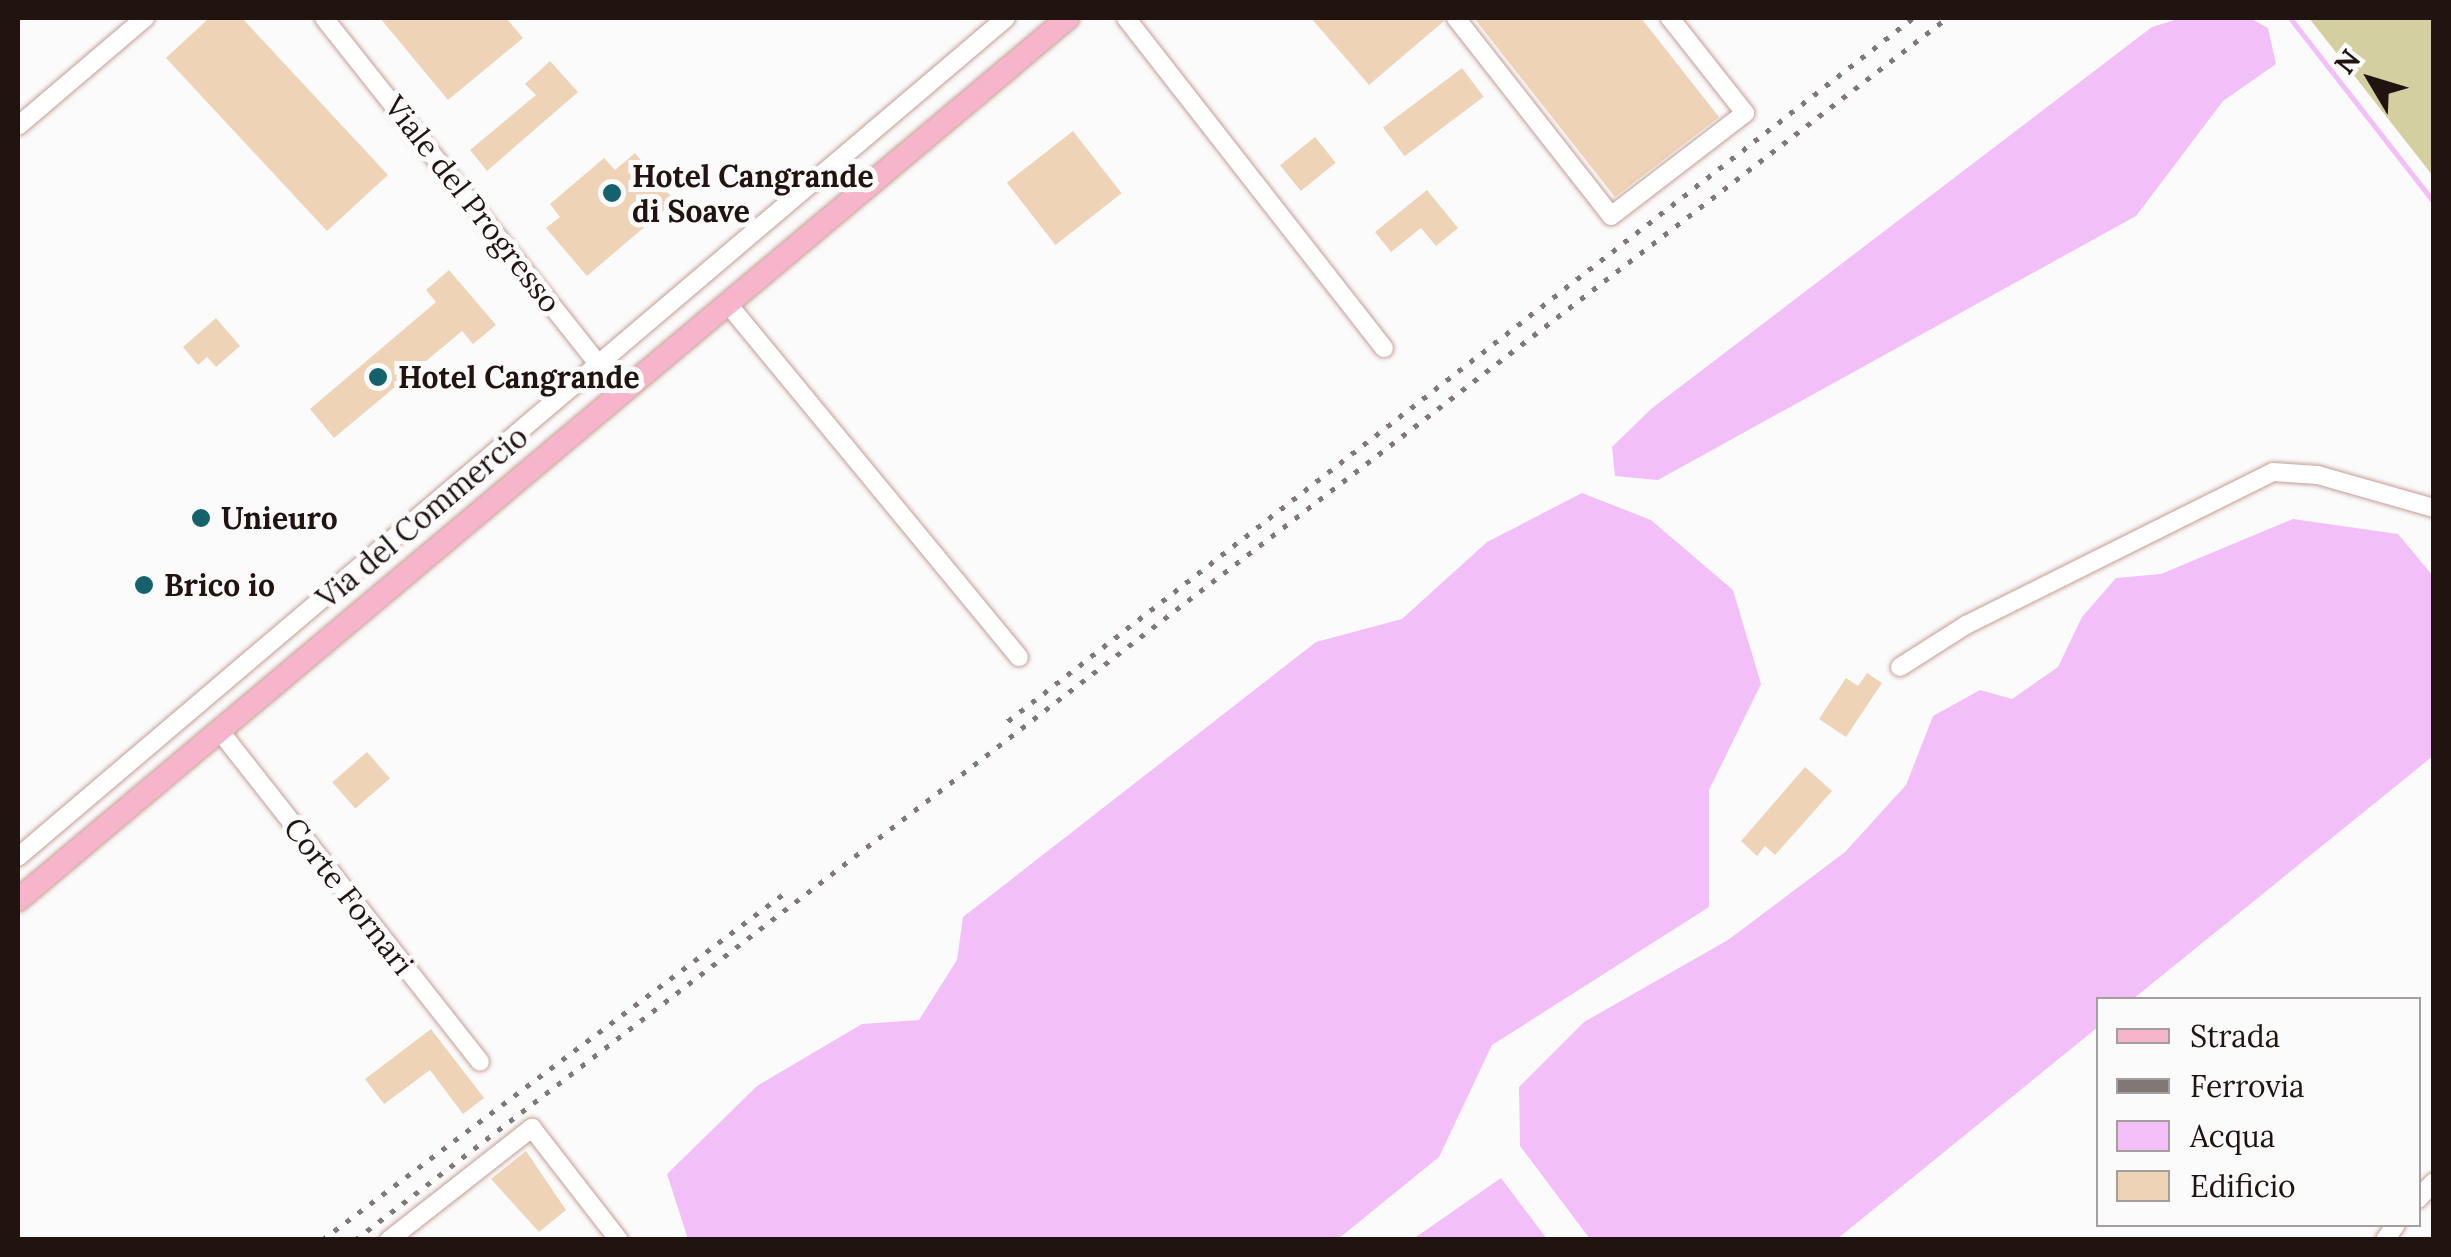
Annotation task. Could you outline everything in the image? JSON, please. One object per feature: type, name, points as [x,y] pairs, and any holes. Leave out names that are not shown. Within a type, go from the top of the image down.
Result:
[{"type":"main road","points":[[18,900],[1068,18]]},
{"type":"street","points":[[18,126],[145,18]]},
{"type":"street","name":"Viale del Progresso","points":[[324,18],[620,392]]},
{"type":"street","name":"Via del Commercio","points":[[18,858],[599,368],[1006,18]]},
{"type":"street","points":[[1126,18],[1384,348]]},
{"type":"street","points":[[1456,18],[1611,216],[1745,113],[1670,18]]},
{"type":"street","points":[[727,303],[1018,657]]},
{"type":"street","points":[[1900,666],[1966,625],[2273,472],[2318,475],[2434,508]]},
{"type":"street","name":"Corte Fornari","points":[[219,730],[480,1062]]},
{"type":"street","points":[[389,1240],[532,1128],[618,1240]]},
{"type":"shaded area","points":[[2309,18],[2433,18],[2433,176]]},
{"type":"water","points":[[2181,18],[2250,18],[2268,28],[2276,64],[2223,101],[2136,216],[1658,480],[1615,476],[1612,447],[1651,409],[2152,27]]},
{"type":"water","points":[[1582,493],[1651,520],[1733,590],[1761,684],[1709,790],[1709,907],[1492,1045],[1439,1157],[1338,1239],[688,1239],[667,1174],[757,1086],[862,1024],[919,1020],[957,960],[963,917],[1316,642],[1402,619],[1487,542]]},
{"type":"water","points":[[2293,519],[2398,534],[2433,576],[2433,756],[2135,997],[2096,997],[2096,1029],[1837,1239],[1590,1239],[1520,1146],[1519,1087],[1584,1022],[1728,940],[1845,852],[1906,785],[1933,716],[1980,690],[2012,699],[2058,667],[2082,617],[2116,578],[2161,574]]},
{"type":"water","points":[[1501,1178],[1547,1239],[1413,1239]]},
{"type":"building","points":[[209,18],[242,18],[388,175],[327,231],[166,58]]},
{"type":"building","points":[[380,18],[506,18],[523,38],[448,100]]},
{"type":"building","points":[[1311,18],[1444,18],[1444,21],[1369,85]]},
{"type":"building","points":[[1474,18],[1641,18],[1719,117],[1615,197]]},
{"type":"building","points":[[550,61],[578,92],[487,171],[470,150],[536,95],[525,84]]},
{"type":"building","points":[[1462,68],[1484,97],[1405,156],[1383,128]]},
{"type":"building","points":[[1073,131],[1122,193],[1055,245],[1007,183]]},
{"type":"building","points":[[1315,137],[1336,163],[1301,191],[1280,165]]},
{"type":"building","points":[[635,153],[675,201],[587,276],[546,228],[560,217],[550,204],[604,158],[615,170]]},
{"type":"building","points":[[1427,190],[1458,228],[1436,246],[1421,228],[1391,252],[1375,232]]},
{"type":"building","name":"Hotel Cangrande","points":[[449,270],[496,325],[473,344],[462,331],[334,438],[310,409],[436,302],[426,290]]},
{"type":"building","points":[[216,318],[240,346],[216,367],[207,357],[198,365],[183,347]]},
{"type":"building","points":[[1867,673],[1882,683],[1846,737],[1819,719],[1846,678],[1858,686]]},
{"type":"building","points":[[367,752],[390,778],[355,809],[332,782]]},
{"type":"building","points":[[1805,767],[1832,791],[1775,855],[1765,846],[1757,856],[1741,841]]},
{"type":"building","points":[[431,1029],[484,1098],[463,1114],[430,1070],[384,1104],[365,1079]]},
{"type":"building","points":[[526,1151],[566,1210],[539,1232],[491,1179]]},
{"type":"waterway","points":[[2290,18],[2434,202]]},
{"type":"railway","points":[[1008,721],[1913,18]]},
{"type":"railway","points":[[355,1240],[1947,18]]},
{"type":"railway","points":[[322,1240],[786,892]]},
{"type":"place","name":"Hotel Cangrande di Soave","points":[[612,193]]},
{"type":"place","name":"Hotel Cangrande","points":[[378,377]]},
{"type":"place","name":"Unieuro","points":[[201,518]]},
{"type":"place","name":"Brico io","points":[[144,585]]}]
